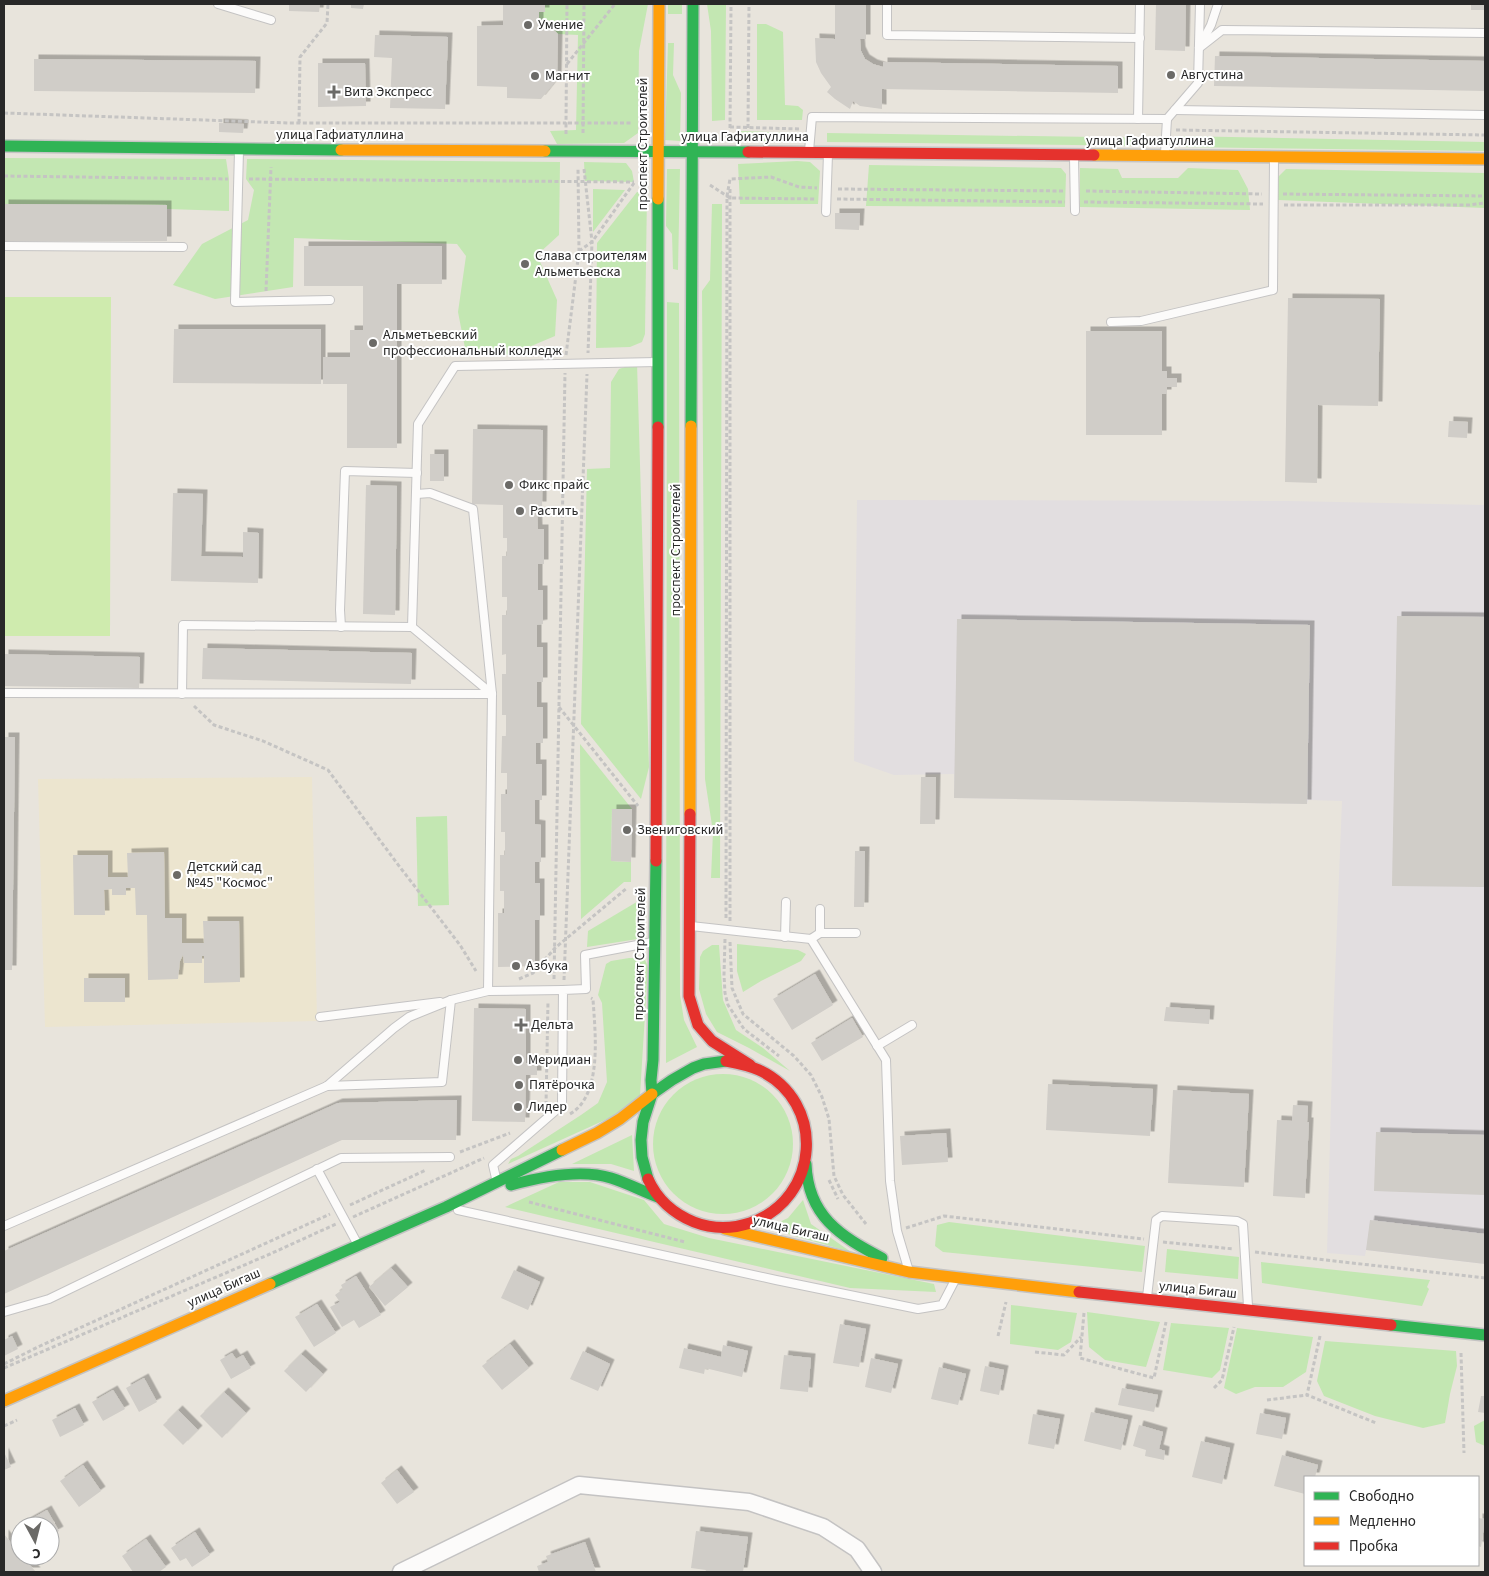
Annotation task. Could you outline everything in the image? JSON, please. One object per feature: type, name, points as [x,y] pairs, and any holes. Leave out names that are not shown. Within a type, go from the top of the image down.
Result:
[{"type":"street","name":"проспект Строителей","points":[[652,1094],[656,941],[657,362],[662,285],[658,152],[663,29],[659,4]]},
{"type":"street","name":"проспект Строителей","points":[[693,4],[688,29],[693,152],[688,285],[689,996],[698,1025],[712,1042],[753,1067]]},
{"type":"street","name":"улица Гафиатуллина","points":[[4,146],[272,150],[1485,159]]},
{"type":"street","points":[[726,1061],[753,1067],[775,1079],[792,1096],[803,1116],[808,1142],[805,1166],[795,1189],[778,1209],[753,1224],[725,1229],[699,1225],[676,1214],[658,1197],[646,1176],[641,1155],[642,1121],[652,1094],[676,1077],[698,1066],[726,1061]]},
{"type":"street","name":"улица Бигаш","points":[[4,1401],[451,1204],[597,1133],[620,1120],[652,1094]]},
{"type":"street","name":"улица Бигаш","points":[[808,1142],[805,1175],[810,1196],[822,1217],[843,1234],[874,1254],[909,1272]]},
{"type":"street","name":"улица Бигаш","points":[[451,1204],[516,1184],[574,1176],[602,1176],[623,1182],[640,1191],[658,1197]]},
{"type":"street","name":"улица Бигаш","points":[[725,1229],[909,1272],[1146,1300],[1485,1335]]},
{"type":"street","points":[[401,1572],[579,1485],[749,1502],[823,1527],[857,1549],[873,1572]]},
{"type":"lane","points":[[218,4],[270,20]]},
{"type":"lane","points":[[887,4],[887,35],[1140,38]]},
{"type":"lane","points":[[1138,120],[1140,4]]},
{"type":"lane","points":[[1165,156],[1167,119],[1198,83],[1200,4]]},
{"type":"lane","points":[[1199,48],[1211,25],[1218,4]]},
{"type":"lane","points":[[1199,48],[1222,30],[1485,33]]},
{"type":"lane","points":[[1175,110],[1485,115]]},
{"type":"lane","points":[[809,153],[812,117],[1167,119]]},
{"type":"lane","points":[[239,149],[236,302],[330,300]]},
{"type":"lane","points":[[826,212],[828,153]]},
{"type":"lane","points":[[1074,155],[1075,211]]},
{"type":"lane","points":[[1111,322],[1140,322],[1273,290],[1274,157]]},
{"type":"lane","points":[[4,246],[183,247]]},
{"type":"lane","points":[[412,628],[418,424],[455,366],[657,362]]},
{"type":"lane","points":[[341,627],[345,471],[417,473]]},
{"type":"lane","points":[[417,494],[430,493],[473,509],[492,694],[488,991]]},
{"type":"lane","points":[[182,694],[183,625],[412,628],[492,694]]},
{"type":"lane","points":[[4,693],[492,694]]},
{"type":"lane","points":[[785,937],[786,902]]},
{"type":"lane","points":[[820,909],[820,933]]},
{"type":"lane","points":[[689,926],[811,939],[820,933],[856,933]]},
{"type":"lane","points":[[811,939],[886,1060],[890,1181],[897,1231],[909,1272]]},
{"type":"lane","points":[[320,1017],[452,1000],[488,991],[586,989],[585,954],[656,941]]},
{"type":"lane","points":[[496,1182],[493,1165],[562,1105],[563,990]]},
{"type":"lane","points":[[4,1226],[328,1086],[409,1017],[452,1000]]},
{"type":"lane","points":[[328,1086],[442,1082],[452,1000]]},
{"type":"lane","points":[[877,1046],[912,1025]]},
{"type":"lane","points":[[4,1312],[49,1299],[341,1158],[450,1156]]},
{"type":"lane","points":[[317,1169],[358,1245]]},
{"type":"lane","points":[[451,1204],[766,1278],[918,1309],[942,1305],[956,1278]]},
{"type":"lane","points":[[1146,1300],[1156,1220],[1162,1216],[1237,1221],[1244,1224],[1243,1310]]},
{"type":"path","points":[[300,122],[300,57],[327,23],[328,4]]},
{"type":"path","points":[[565,136],[567,4]]},
{"type":"path","points":[[583,137],[584,4]]},
{"type":"path","points":[[567,64],[615,4]]},
{"type":"path","points":[[730,127],[731,4]]},
{"type":"path","points":[[748,128],[749,4]]},
{"type":"path","points":[[4,113],[300,122],[632,122]]},
{"type":"path","points":[[555,978],[565,363],[579,251],[578,165]]},
{"type":"path","points":[[569,1115],[577,1110],[592,1085],[596,1052],[593,999],[563,990],[592,242],[584,172]]},
{"type":"path","points":[[730,173],[728,197],[728,930],[732,988],[743,1014],[794,1056],[811,1075],[822,1096],[829,1119],[834,1176],[843,1195],[869,1227]]},
{"type":"path","points":[[4,176],[634,182],[592,242],[579,251]]},
{"type":"path","points":[[730,178],[771,177],[799,187],[827,188],[1485,196]]},
{"type":"path","points":[[265,301],[271,178]]},
{"type":"path","points":[[708,184],[728,197],[1274,204],[1469,205],[1485,203]]},
{"type":"path","points":[[182,694],[214,725],[263,741],[328,770],[460,945],[488,991]]},
{"type":"path","points":[[558,707],[640,808]]},
{"type":"path","points":[[515,980],[533,973],[566,938],[627,888]]},
{"type":"path","points":[[4,1368],[270,1254],[492,1154]]},
{"type":"path","points":[[897,1231],[944,1216],[1485,1278]]},
{"type":"path","points":[[998,1336],[1010,1285]]},
{"type":"path","points":[[1085,1293],[1080,1358],[1154,1378],[1171,1302]]},
{"type":"path","points":[[1214,1388],[1222,1380],[1243,1310]]},
{"type":"path","points":[[1308,1395],[1323,1318]]},
{"type":"path","points":[[1461,1332],[1464,1453]]},
{"type":"path","points":[[1035,1352],[1064,1355],[1082,1337]]},
{"type":"path","points":[[1267,1400],[1308,1395],[1376,1423]]},
{"type":"path","points":[[4,1426],[20,1418]]},
{"type":"shaded area","points":[[857,500],[1287,501],[1485,505],[1485,1264],[1366,1250],[1365,1256],[1327,1253],[1342,801],[1308,800],[1307,804],[954,798],[954,774],[894,775],[854,761]]},
{"type":"shaded area","name":"Детский сад №45 \"Космос\"","points":[[312,777],[317,1021],[45,1027],[38,779]]},
{"type":"green space","points":[[545,4],[648,4],[639,51],[638,133],[624,143],[557,144],[550,131],[576,130],[578,35],[558,34],[550,26],[539,25],[539,12],[545,12]]},
{"type":"green space","points":[[668,4],[682,4],[682,14],[668,14]]},
{"type":"green space","points":[[707,4],[726,4],[725,120],[712,121],[711,31]]},
{"type":"green space","points":[[757,24],[766,24],[783,32],[785,105],[798,106],[803,110],[802,120],[757,120]]},
{"type":"green space","points":[[668,43],[674,43],[673,75],[681,93],[680,141],[665,140]]},
{"type":"green space","points":[[739,131],[803,133],[795,142],[741,141]]},
{"type":"green space","points":[[827,133],[1159,138],[1151,146],[827,142]]},
{"type":"green space","points":[[1176,136],[1485,142],[1485,151],[1181,147]]},
{"type":"green space","points":[[4,158],[226,159],[229,179],[229,211],[167,209],[167,205],[4,204]]},
{"type":"green space","points":[[247,159],[560,162],[559,235],[537,255],[557,300],[555,336],[510,355],[465,348],[458,312],[466,256],[457,244],[294,238],[293,287],[215,299],[173,285],[202,244],[248,220],[254,190],[246,179]]},
{"type":"green space","points":[[584,162],[626,163],[632,171],[634,182],[585,181]]},
{"type":"green space","points":[[810,162],[820,171],[818,204],[740,204],[738,164]]},
{"type":"green space","points":[[869,165],[1061,168],[1066,174],[1065,207],[866,206]]},
{"type":"green space","points":[[1080,168],[1118,169],[1122,178],[1178,178],[1188,168],[1238,170],[1248,189],[1250,210],[1080,207]]},
{"type":"green space","points":[[667,169],[680,169],[678,270],[673,269],[672,234],[666,226]]},
{"type":"green space","points":[[1286,169],[1485,173],[1485,208],[1278,200],[1278,177]]},
{"type":"green space","points":[[593,189],[625,190],[593,232]]},
{"type":"green space","points":[[637,192],[647,193],[645,334],[642,342],[630,347],[596,348],[597,243]]},
{"type":"green space","points":[[712,204],[722,204],[720,878],[711,878],[713,832],[705,779],[702,291],[710,280]]},
{"type":"green space","points":[[4,297],[111,297],[110,636],[4,636]]},
{"type":"green space","points":[[667,302],[679,303],[680,995],[684,1020],[697,1047],[666,1063]]},
{"type":"green space","points":[[637,363],[649,767],[641,799],[581,724],[587,469],[610,468],[611,382],[619,369]]},
{"type":"green space","points":[[580,744],[632,809],[612,809],[611,861],[631,862],[631,882],[624,882],[581,919]]},
{"type":"green space","points":[[447,816],[449,905],[418,906],[416,817]]},
{"type":"green space","points":[[645,897],[644,938],[587,947],[588,931]]},
{"type":"green space","points":[[737,944],[798,950],[806,954],[801,961],[743,992],[737,971]]},
{"type":"green space","points":[[712,945],[719,945],[723,1000],[736,1030],[763,1048],[790,1071],[717,1032],[706,1014],[699,989],[700,957],[703,951]]},
{"type":"green space","points":[[644,958],[648,966],[640,1095],[616,1115],[508,1164],[511,1159],[598,1103],[607,1082],[602,1003],[598,995],[606,964],[611,961]]},
{"type":"green space","points":[[723,1074],[750,1079],[772,1095],[788,1117],[793,1144],[788,1171],[772,1193],[750,1209],[723,1214],[696,1209],[674,1193],[658,1171],[653,1144],[658,1117],[674,1095],[696,1079]]},
{"type":"green space","points":[[632,1135],[634,1171],[611,1164],[572,1164]]},
{"type":"green space","points":[[559,1182],[590,1182],[644,1200],[664,1224],[709,1238],[934,1284],[936,1292],[850,1288],[505,1207]]},
{"type":"green space","points":[[803,1200],[811,1224],[851,1252],[767,1228],[788,1218]]},
{"type":"green space","points":[[949,1222],[1145,1246],[1142,1272],[943,1252],[935,1246],[937,1225]]},
{"type":"green space","points":[[1167,1249],[1239,1257],[1238,1279],[1165,1272]]},
{"type":"green space","points":[[1261,1262],[1430,1280],[1427,1287],[1429,1289],[1422,1306],[1262,1283]]},
{"type":"green space","points":[[1011,1305],[1077,1313],[1071,1342],[1058,1350],[1010,1344]]},
{"type":"green space","points":[[1087,1312],[1160,1322],[1146,1367],[1105,1360],[1089,1347]]},
{"type":"green space","points":[[1171,1323],[1229,1328],[1220,1370],[1212,1378],[1163,1370]]},
{"type":"green space","points":[[1237,1328],[1313,1337],[1306,1372],[1283,1387],[1255,1387],[1236,1394],[1224,1388]]},
{"type":"green space","points":[[1325,1341],[1456,1351],[1457,1366],[1445,1423],[1423,1428],[1375,1416],[1324,1396],[1317,1381]]},
{"type":"green space","points":[[1485,1420],[1485,1446],[1476,1442],[1474,1426]]},
{"type":"building","points":[[289,4],[320,4],[319,12],[289,11]]},
{"type":"building","points":[[351,4],[364,4],[363,9],[351,8]]},
{"type":"building","points":[[545,4],[545,12],[539,12],[539,25],[550,26],[558,34],[557,79],[541,99],[507,98],[507,87],[477,86],[477,26],[503,25],[503,5]]},
{"type":"building","points":[[835,4],[866,4],[866,39],[860,39],[861,51],[865,59],[873,64],[883,67],[883,62],[1118,66],[1118,93],[882,89],[882,109],[860,106],[853,101],[850,109],[827,92],[831,87],[816,62],[815,38],[835,39]]},
{"type":"building","points":[[1156,4],[1186,4],[1185,51],[1155,50]]},
{"type":"building","points":[[1471,4],[1485,4],[1485,10],[1471,10]]},
{"type":"building","points":[[375,35],[448,37],[445,109],[390,108],[392,58],[374,57]]},
{"type":"building","points":[[1215,56],[1485,61],[1485,91],[1214,86]]},
{"type":"building","points":[[34,59],[256,61],[255,93],[34,91]]},
{"type":"building","points":[[318,63],[365,63],[366,106],[318,107]]},
{"type":"building","points":[[219,123],[244,124],[243,133],[219,132]]},
{"type":"building","points":[[4,204],[167,205],[167,241],[4,241]]},
{"type":"building","points":[[835,213],[860,213],[859,230],[835,229]]},
{"type":"building","name":"Альметьевский профессиональный колледж","points":[[304,246],[442,246],[442,284],[397,284],[397,448],[347,448],[347,384],[323,384],[323,357],[350,357],[350,330],[363,330],[363,286],[304,286]]},
{"type":"building","points":[[1288,298],[1380,299],[1378,406],[1318,405],[1317,483],[1285,482]]},
{"type":"building","points":[[174,329],[321,329],[321,384],[173,383]]},
{"type":"building","points":[[1086,331],[1162,331],[1162,371],[1167,371],[1167,378],[1177,378],[1177,387],[1167,387],[1167,394],[1162,394],[1162,435],[1086,435]]},
{"type":"building","points":[[1449,421],[1468,422],[1467,438],[1448,437]]},
{"type":"building","points":[[473,429],[543,430],[542,506],[537,506],[538,529],[544,529],[544,564],[538,564],[538,590],[543,590],[543,624],[537,625],[537,647],[543,647],[543,682],[537,682],[537,707],[543,707],[543,743],[536,743],[536,764],[542,764],[542,800],[535,800],[535,824],[541,825],[541,862],[535,862],[535,883],[540,883],[540,920],[535,920],[535,966],[498,967],[498,913],[504,913],[504,891],[500,891],[500,855],[505,855],[505,832],[501,832],[501,794],[507,794],[507,773],[501,773],[502,736],[506,736],[506,715],[502,715],[502,674],[506,674],[506,654],[502,655],[502,615],[507,615],[507,597],[502,597],[502,556],[507,556],[507,538],[503,538],[503,505],[472,504]]},
{"type":"building","points":[[430,454],[444,454],[444,481],[430,481]]},
{"type":"building","points":[[366,485],[397,486],[395,615],[363,614]]},
{"type":"building","points":[[173,493],[203,494],[201,556],[243,557],[243,532],[259,533],[258,583],[171,581]]},
{"type":"building","points":[[1397,616],[1485,617],[1485,887],[1392,886]]},
{"type":"building","points":[[957,619],[1310,625],[1307,804],[954,798]]},
{"type":"building","points":[[203,648],[412,653],[411,684],[202,679]]},
{"type":"building","points":[[4,654],[140,657],[139,688],[4,686]]},
{"type":"building","points":[[4,737],[15,737],[12,970],[4,970]]},
{"type":"building","points":[[921,777],[936,777],[935,824],[920,824]]},
{"type":"building","points":[[612,809],[632,809],[631,862],[611,861]]},
{"type":"building","points":[[855,851],[865,851],[864,907],[854,907]]},
{"type":"building","points":[[164,852],[165,918],[182,918],[182,943],[204,943],[203,921],[239,921],[240,982],[204,983],[204,956],[202,956],[202,963],[184,963],[183,955],[180,961],[178,979],[148,980],[147,915],[136,915],[135,888],[126,888],[126,895],[112,895],[112,889],[104,890],[105,915],[74,915],[73,855],[108,855],[108,877],[128,877],[127,853]]},
{"type":"building","points":[[815,974],[833,1005],[792,1030],[773,999]]},
{"type":"building","points":[[84,978],[125,978],[125,1002],[84,1002]]},
{"type":"building","points":[[1166,1007],[1210,1010],[1209,1024],[1164,1021]]},
{"type":"building","points":[[474,1008],[526,1009],[526,1063],[537,1063],[537,1075],[526,1075],[525,1122],[472,1121]]},
{"type":"building","points":[[852,1018],[863,1037],[822,1061],[811,1043]]},
{"type":"building","points":[[1048,1084],[1153,1089],[1150,1136],[1046,1130]]},
{"type":"building","points":[[1173,1090],[1249,1094],[1244,1187],[1168,1183]]},
{"type":"building","points":[[457,1100],[456,1140],[342,1140],[4,1294],[4,1251],[338,1103]]},
{"type":"building","points":[[1293,1105],[1308,1106],[1307,1122],[1309,1122],[1305,1198],[1273,1196],[1277,1120],[1292,1121]]},
{"type":"building","points":[[1376,1132],[1485,1135],[1485,1195],[1374,1191]]},
{"type":"building","points":[[946,1133],[948,1162],[902,1165],[900,1136]]},
{"type":"building","points":[[1370,1220],[1485,1234],[1485,1264],[1366,1250]]},
{"type":"building","points":[[391,1268],[408,1287],[385,1306],[369,1287]]},
{"type":"building","points":[[514,1270],[540,1282],[528,1310],[501,1298]]},
{"type":"building","points":[[356,1276],[381,1315],[359,1328],[354,1320],[342,1327],[330,1307],[340,1302],[335,1295],[343,1289],[341,1285]]},
{"type":"building","points":[[317,1304],[336,1333],[314,1347],[295,1317]]},
{"type":"building","points":[[840,1324],[866,1329],[859,1367],[833,1363]]},
{"type":"building","points":[[12,1336],[18,1349],[4,1356],[4,1340]]},
{"type":"building","points":[[510,1344],[529,1368],[502,1390],[482,1366]]},
{"type":"building","points":[[723,1345],[748,1351],[742,1377],[705,1368],[704,1374],[679,1368],[684,1348],[721,1357]]},
{"type":"building","points":[[583,1351],[610,1364],[598,1391],[570,1379]]},
{"type":"building","points":[[232,1353],[236,1359],[243,1355],[251,1368],[231,1379],[220,1360]]},
{"type":"building","points":[[301,1354],[323,1374],[306,1392],[284,1371]]},
{"type":"building","points":[[784,1355],[811,1358],[808,1392],[780,1389]]},
{"type":"building","points":[[871,1358],[898,1364],[891,1393],[865,1387]]},
{"type":"building","points":[[985,1366],[1004,1370],[999,1395],[980,1391]]},
{"type":"building","points":[[939,1367],[966,1374],[958,1405],[931,1399]]},
{"type":"building","points":[[144,1378],[157,1402],[139,1412],[126,1388]]},
{"type":"building","points":[[1122,1388],[1158,1395],[1154,1412],[1118,1405]]},
{"type":"building","points":[[113,1390],[125,1409],[103,1421],[92,1402]]},
{"type":"building","points":[[224,1392],[246,1413],[222,1438],[200,1416]]},
{"type":"building","points":[[1481,1396],[1485,1396],[1485,1413],[1478,1412]]},
{"type":"building","points":[[75,1408],[84,1425],[60,1437],[52,1420]]},
{"type":"building","points":[[178,1410],[198,1430],[183,1445],[163,1425]]},
{"type":"building","points":[[1091,1412],[1128,1420],[1121,1450],[1084,1441]]},
{"type":"building","points":[[1260,1413],[1286,1418],[1282,1439],[1256,1434]]},
{"type":"building","points":[[1033,1414],[1060,1419],[1054,1449],[1028,1444]]},
{"type":"building","points":[[1139,1425],[1163,1432],[1159,1449],[1165,1451],[1164,1460],[1145,1456],[1146,1450],[1133,1446]]},
{"type":"building","points":[[1201,1441],[1230,1448],[1222,1484],[1192,1477]]},
{"type":"building","points":[[4,1452],[11,1467],[4,1470]]},
{"type":"building","points":[[1282,1455],[1318,1465],[1315,1476],[1304,1476],[1304,1494],[1274,1486]]},
{"type":"building","points":[[83,1465],[101,1491],[79,1507],[60,1481]]},
{"type":"building","points":[[397,1470],[414,1492],[397,1504],[381,1483]]},
{"type":"building","points":[[47,1510],[50,1516],[36,1516]]},
{"type":"building","points":[[1479,1518],[1485,1519],[1481,1547],[1479,1546]]},
{"type":"building","points":[[696,1531],[748,1537],[743,1572],[705,1572],[706,1570],[691,1568]]},
{"type":"building","points":[[195,1532],[210,1555],[192,1567],[186,1558],[180,1561],[171,1548]]},
{"type":"building","points":[[4,1534],[10,1542],[10,1566],[31,1566],[36,1572],[4,1572]]},
{"type":"building","points":[[146,1539],[166,1567],[159,1572],[133,1572],[122,1556]]},
{"type":"building","points":[[585,1542],[596,1572],[539,1572],[537,1566],[548,1562],[546,1556]]},
{"type":"traffic: fast","points":[[691,426],[693,4]]},
{"type":"traffic: fast","points":[[4,146],[341,150]]},
{"type":"traffic: fast","points":[[545,151],[748,152]]},
{"type":"traffic: fast","points":[[658,199],[658,427]]},
{"type":"traffic: fast","points":[[652,1094],[656,861]]},
{"type":"traffic: fast","points":[[648,1179],[642,1157],[641,1140],[643,1122],[652,1094],[693,1068],[704,1064],[726,1061]]},
{"type":"traffic: fast","points":[[270,1284],[446,1207],[562,1150]]},
{"type":"traffic: fast","points":[[806,1164],[808,1182],[820,1211],[840,1232],[882,1258]]},
{"type":"traffic: fast","points":[[511,1185],[561,1175],[600,1175],[623,1182],[658,1197]]},
{"type":"traffic: fast","points":[[1391,1325],[1485,1335]]},
{"type":"traffic: slow","points":[[658,199],[659,4]]},
{"type":"traffic: slow","points":[[341,150],[545,151]]},
{"type":"traffic: slow","points":[[1094,155],[1485,159]]},
{"type":"traffic: slow","points":[[690,814],[691,426]]},
{"type":"traffic: slow","points":[[562,1150],[597,1133],[620,1119],[652,1094]]},
{"type":"traffic: slow","points":[[725,1229],[909,1272],[1079,1292]]},
{"type":"traffic: slow","points":[[4,1401],[270,1284]]},
{"type":"traffic: jam","points":[[748,152],[1094,155]]},
{"type":"traffic: jam","points":[[656,861],[658,427]]},
{"type":"traffic: jam","points":[[690,814],[689,996],[698,1025],[712,1041],[750,1065]]},
{"type":"traffic: jam","points":[[648,1179],[656,1193],[673,1210],[694,1222],[715,1227],[729,1227],[750,1223],[773,1211],[790,1193],[802,1172],[806,1150],[804,1126],[796,1104],[781,1085],[759,1070],[747,1065],[726,1061]]},
{"type":"traffic: jam","points":[[1079,1292],[1391,1325]]},
{"type":"place","name":"Умение","points":[[528,25]]},
{"type":"place","name":"Августина","points":[[1171,75]]},
{"type":"place","name":"Магнит","points":[[535,76]]},
{"type":"place","name":"Вита Экспресс","points":[[334,92]]},
{"type":"place","name":"Слава строителям Альметьевска","points":[[525,264]]},
{"type":"place","name":"Альметьевский профессиональный колледж","points":[[373,343]]},
{"type":"place","name":"Фикс прайс","points":[[509,485]]},
{"type":"place","name":"Растить","points":[[520,511]]},
{"type":"place","name":"Звениговский","points":[[627,830]]},
{"type":"place","name":"Детский сад №45 \"Космос\"","points":[[177,875]]},
{"type":"place","name":"Азбука","points":[[516,966]]},
{"type":"place","name":"Дельта","points":[[521,1025]]},
{"type":"place","name":"Меридиан","points":[[518,1060]]},
{"type":"place","name":"Пятёрочка","points":[[519,1085]]},
{"type":"place","name":"Лидер","points":[[518,1107]]}]
